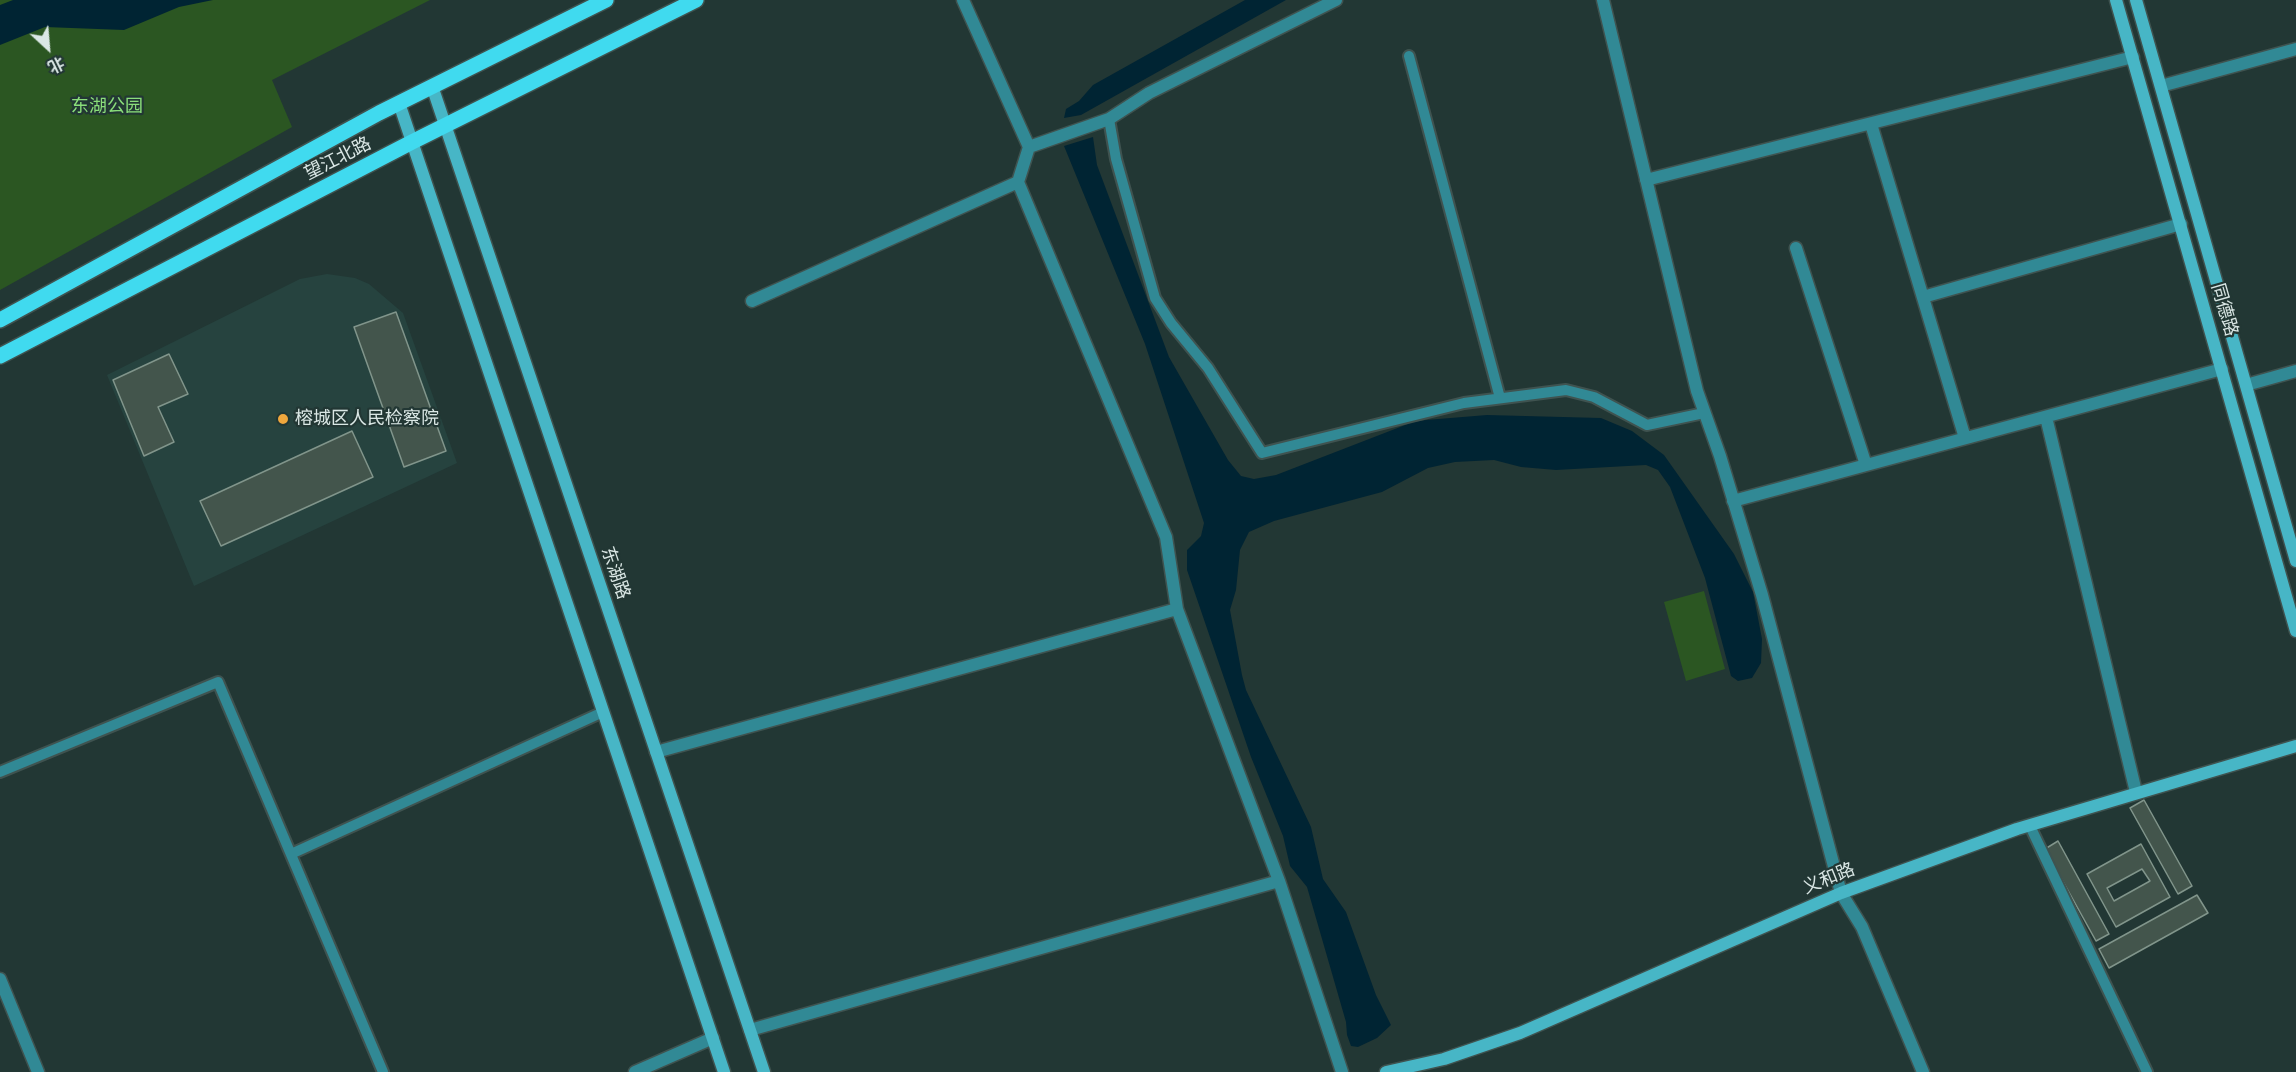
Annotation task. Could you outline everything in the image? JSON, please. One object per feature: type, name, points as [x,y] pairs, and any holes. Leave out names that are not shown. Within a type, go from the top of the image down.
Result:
[{"type":"main road","name":"望江北路","points":[[0,320],[399,103],[606,0]]},
{"type":"main road","name":"望江北路","points":[[0,356],[412,142],[696,0]]},
{"type":"main road","name":"同德路","points":[[2116,0],[2296,631]]},
{"type":"main road","name":"同德路","points":[[2136,0],[2296,561]]},
{"type":"main road","name":"东湖路","points":[[432,86],[764,1072]]},
{"type":"main road","points":[[399,103],[724,1072]]},
{"type":"main road","name":"义和路","points":[[1386,1072],[1444,1059],[1520,1033],[1841,892],[2030,826],[2136,792],[2296,746]]},
{"type":"street","points":[[963,0],[1029,147],[1018,182],[1166,537],[1177,609],[1279,881],[1342,1072]]},
{"type":"street","points":[[1029,147],[1109,119],[1149,93],[1335,0]]},
{"type":"street","points":[[1603,0],[1697,391],[1765,607],[1841,892],[1862,927],[1923,1072]]},
{"type":"street","points":[[2161,86],[2296,49]]},
{"type":"street","points":[[1646,180],[2133,57]]},
{"type":"street","points":[[1871,124],[1965,438]]},
{"type":"street","points":[[752,301],[1018,182]]},
{"type":"street","points":[[1923,297],[2181,224]]},
{"type":"street","points":[[1796,248],[1866,465]]},
{"type":"street","points":[[1733,501],[2222,369]]},
{"type":"street","points":[[2246,385],[2296,371]]},
{"type":"street","points":[[2046,417],[2136,792]]},
{"type":"street","points":[[656,752],[1177,609]]},
{"type":"street","points":[[750,1030],[1279,881]]},
{"type":"street","points":[[0,979],[38,1072]]},
{"type":"street","points":[[635,1072],[712,1038]]},
{"type":"lane","points":[[1409,56],[1500,398]]},
{"type":"lane","points":[[1109,119],[1116,159],[1155,298],[1171,323],[1208,368],[1262,453],[1464,403],[1566,390],[1594,397],[1635,421],[1654,426],[1704,413]]},
{"type":"lane","points":[[0,772],[218,682],[382,1072]]},
{"type":"lane","points":[[291,854],[603,712]]},
{"type":"lane","points":[[2030,826],[2147,1072]]},
{"type":"shaded area","name":"榕城区人民检察院","points":[[327,274],[355,278],[369,284],[403,313],[457,463],[194,586],[107,375],[300,279]]},
{"type":"green space","name":"东湖公园","points":[[0,0],[430,0],[272,80],[292,127],[0,290]]},
{"type":"green space","points":[[1704,591],[1725,669],[1686,681],[1664,602]]},
{"type":"water","points":[[13,0],[213,0],[179,7],[124,30],[45,27],[0,45],[0,5]]},
{"type":"water","points":[[1245,0],[1286,0],[1081,115],[1064,118],[1066,109],[1079,101],[1093,85]]},
{"type":"water","points":[[1093,137],[1097,165],[1169,357],[1228,460],[1241,476],[1254,479],[1276,475],[1413,422],[1487,415],[1601,418],[1632,431],[1664,455],[1734,554],[1753,592],[1762,639],[1761,663],[1752,678],[1738,681],[1731,676],[1705,578],[1670,487],[1658,470],[1646,465],[1556,470],[1521,467],[1494,460],[1455,462],[1428,468],[1382,492],[1274,521],[1249,532],[1240,550],[1236,590],[1230,610],[1246,690],[1311,827],[1323,879],[1346,912],[1376,995],[1391,1025],[1377,1038],[1358,1047],[1351,1046],[1347,1035],[1346,1022],[1307,887],[1290,866],[1283,836],[1251,757],[1187,570],[1187,550],[1201,536],[1204,523],[1145,344],[1064,146]]},
{"type":"building","points":[[396,312],[446,451],[404,467],[354,327]]},
{"type":"building","points":[[169,354],[188,394],[158,407],[174,442],[144,456],[113,380]]},
{"type":"building","points":[[352,431],[373,477],[221,546],[200,501]]},
{"type":"building","points":[[2144,800],[2192,886],[2178,894],[2130,808]]},
{"type":"building","points":[[2058,841],[2109,934],[2096,941],[2045,849]]},
{"type":"building","points":[[2141,844],[2170,897],[2116,927],[2087,874]],"holes":[[[2142,869],[2150,881],[2114,901],[2107,888]]]},
{"type":"building","points":[[2197,895],[2208,913],[2109,968],[2099,949]]},
{"type":"place","name":"榕城区人民检察院","points":[[283,419]]}]
